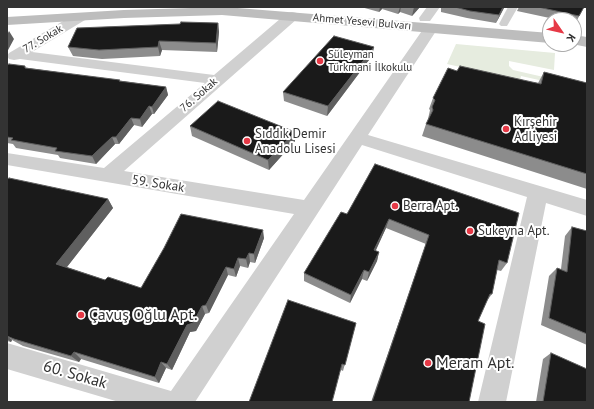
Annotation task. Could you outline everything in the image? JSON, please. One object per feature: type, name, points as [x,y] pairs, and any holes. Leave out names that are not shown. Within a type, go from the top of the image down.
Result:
[{"type":"main road","name":"Ahmet Yesevi Bulvarı","points":[[7,21],[108,7]]},
{"type":"main road","name":"Ahmet Yesevi Bulvarı","points":[[7,13],[82,11],[293,12],[428,23],[542,37]]},
{"type":"main road","name":"Ahmet Yesevi Bulvarı","points":[[428,23],[504,24],[542,27]]},
{"type":"street","points":[[180,402],[358,138],[428,23],[434,7]]},
{"type":"street","points":[[504,24],[513,7]]},
{"type":"street","name":"77. Sokak","points":[[12,58],[82,11]]},
{"type":"street","name":"76. Sokak","points":[[108,175],[293,12]]},
{"type":"street","points":[[12,58],[216,80]]},
{"type":"street","points":[[358,138],[587,208]]},
{"type":"street","name":"59. Sokak","points":[[7,159],[309,209]]},
{"type":"street","points":[[492,402],[538,194]]},
{"type":"street","name":"60. Sokak","points":[[7,356],[165,402]]},
{"type":"shaded area","points":[[456,44],[555,53],[554,70],[509,61],[509,66],[513,70],[548,78],[548,82],[521,76],[519,87],[513,79],[447,64]]},
{"type":"building","points":[[455,7],[503,7],[499,15],[470,11]]},
{"type":"building","points":[[538,7],[584,7],[581,12],[561,12]]},
{"type":"building","points":[[181,22],[218,23],[216,43],[159,41],[158,47],[99,50],[68,47],[77,28],[180,24]]},
{"type":"building","points":[[334,36],[374,47],[328,106],[283,92]]},
{"type":"building","points":[[7,65],[25,66],[25,68],[166,87],[152,107],[149,106],[140,119],[131,118],[116,137],[112,137],[92,156],[55,151],[57,148],[11,140],[13,138],[7,137]]},
{"type":"building","name":"Kırşehir Adliyesi","points":[[460,66],[541,84],[544,72],[587,83],[587,174],[426,124],[433,110],[432,107],[435,100],[433,98],[448,68],[457,71]]},
{"type":"building","points":[[218,101],[295,132],[268,160],[190,126]]},
{"type":"building","points":[[375,164],[519,213],[507,263],[499,260],[492,294],[490,294],[478,321],[485,324],[469,402],[372,402],[429,235],[389,219],[374,250],[379,252],[369,272],[364,270],[351,295],[304,273],[341,212],[347,214]]},
{"type":"building","points":[[9,178],[108,199],[56,264],[105,280],[108,277],[141,288],[164,248],[181,214],[263,230],[254,254],[249,253],[246,259],[238,258],[234,269],[226,267],[206,305],[202,306],[193,323],[187,325],[167,364],[161,362],[155,377],[74,352],[71,356],[7,336],[7,180]]},
{"type":"building","points":[[572,227],[587,231],[587,334],[549,318],[557,268],[567,272]]},
{"type":"building","points":[[288,300],[356,323],[345,365],[342,364],[332,402],[249,402]]},
{"type":"building","points":[[551,353],[587,369],[587,402],[543,402]]},
{"type":"place","name":"Süleyman Türkmani İlkokulu","points":[[320,61]]},
{"type":"place","name":"Kırşehir Adliyesi","points":[[506,129]]},
{"type":"place","name":"Sıddık Demir Anadolu Lisesi","points":[[247,141]]},
{"type":"place","name":"Berra Apt.","points":[[395,206]]},
{"type":"place","name":"Sukeyna Apt.","points":[[470,231]]},
{"type":"place","name":"Çavuş Oğlu Apt.","points":[[81,315]]},
{"type":"place","name":"Meram Apt.","points":[[428,363]]}]
